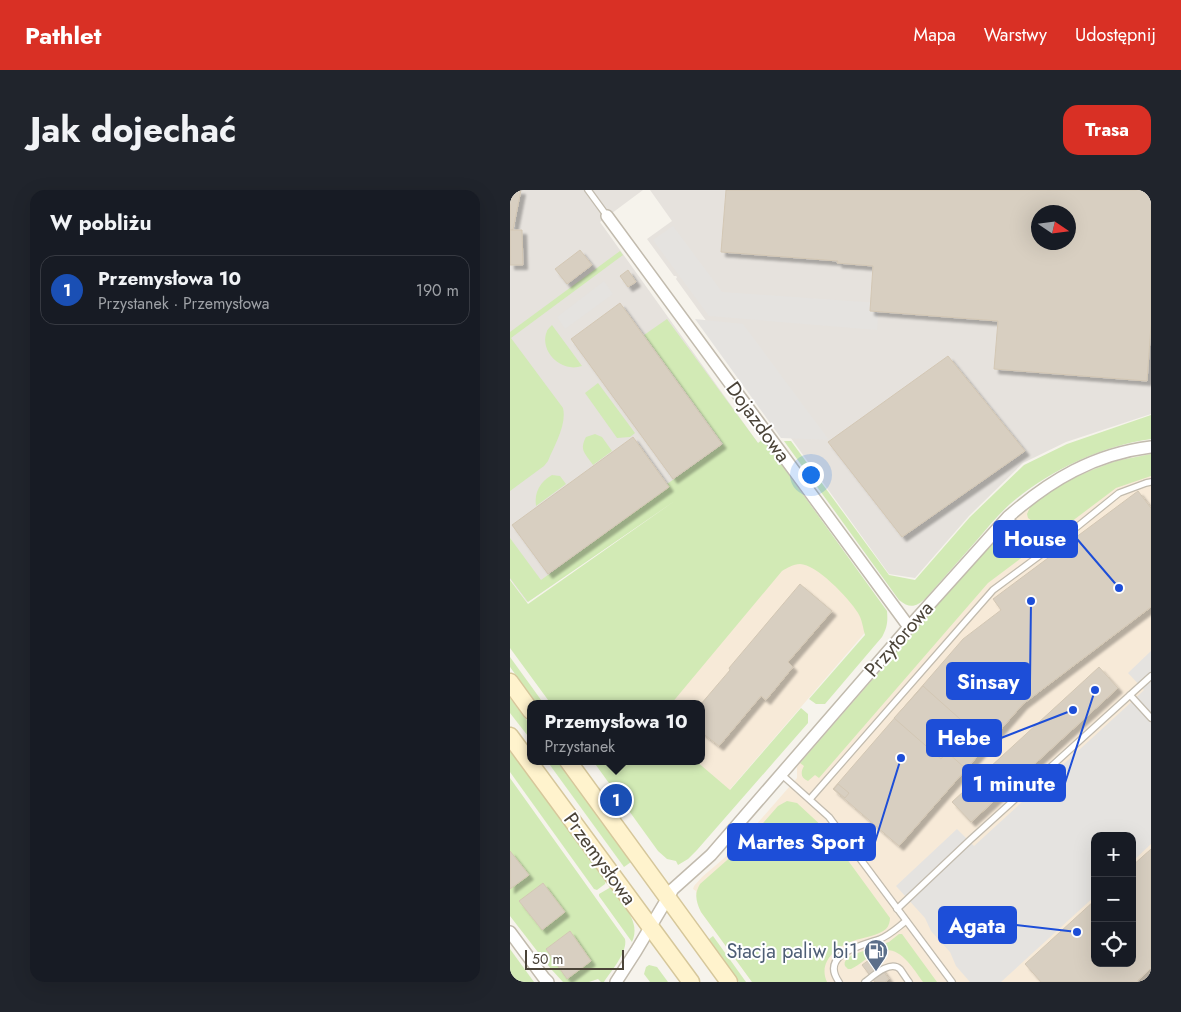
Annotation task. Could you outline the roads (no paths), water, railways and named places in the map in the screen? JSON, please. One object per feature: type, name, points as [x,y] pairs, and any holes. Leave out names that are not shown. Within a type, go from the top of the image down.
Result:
[{"type":"main road","points":[[510,682],[527,705]]},
{"type":"main road","name":"Przemysłowa","points":[[510,736],[527,759]]},
{"type":"main road","name":"Przemysłowa","points":[[531,765],[691,982]]},
{"type":"main road","name":"Przemysłowa","points":[[571,765],[729,982]]},
{"type":"street","name":"Dojazdowa","points":[[607,216],[909,627]]},
{"type":"street","name":"Przytorowa","points":[[616,982],[651,928],[673,889],[711,855],[909,627],[1008,517],[1049,484],[1072,471],[1121,452],[1151,447]]},
{"type":"street","points":[[510,932],[548,982]]},
{"type":"lane","points":[[588,190],[607,216]]},
{"type":"lane","points":[[810,799],[993,590],[1062,539],[1119,493],[1151,482]]},
{"type":"lane","points":[[1008,517],[1021,526],[1062,539]]},
{"type":"lane","points":[[897,908],[1151,676]]},
{"type":"lane","points":[[1130,695],[1151,718]]},
{"type":"lane","points":[[782,774],[829,817],[952,982]]},
{"type":"lane","points":[[839,982],[834,971],[834,964],[841,955],[852,948],[880,938],[906,921]]},
{"type":"lane","points":[[865,982],[889,966],[899,968],[909,982]]},
{"type":"place","name":"House","points":[[1119,588]]},
{"type":"place","name":"Sinsay","points":[[1031,601]]},
{"type":"place","name":"1 minute","points":[[1095,690]]},
{"type":"place","name":"Hebe","points":[[1073,710]]},
{"type":"place","name":"Martes Sport","points":[[901,758]]},
{"type":"place","name":"Przemysłowa 10","points":[[616,800]]},
{"type":"place","name":"Agata","points":[[1077,932]]},
{"type":"place","name":"Stacja paliw bi1","points":[[876,972]]}]
